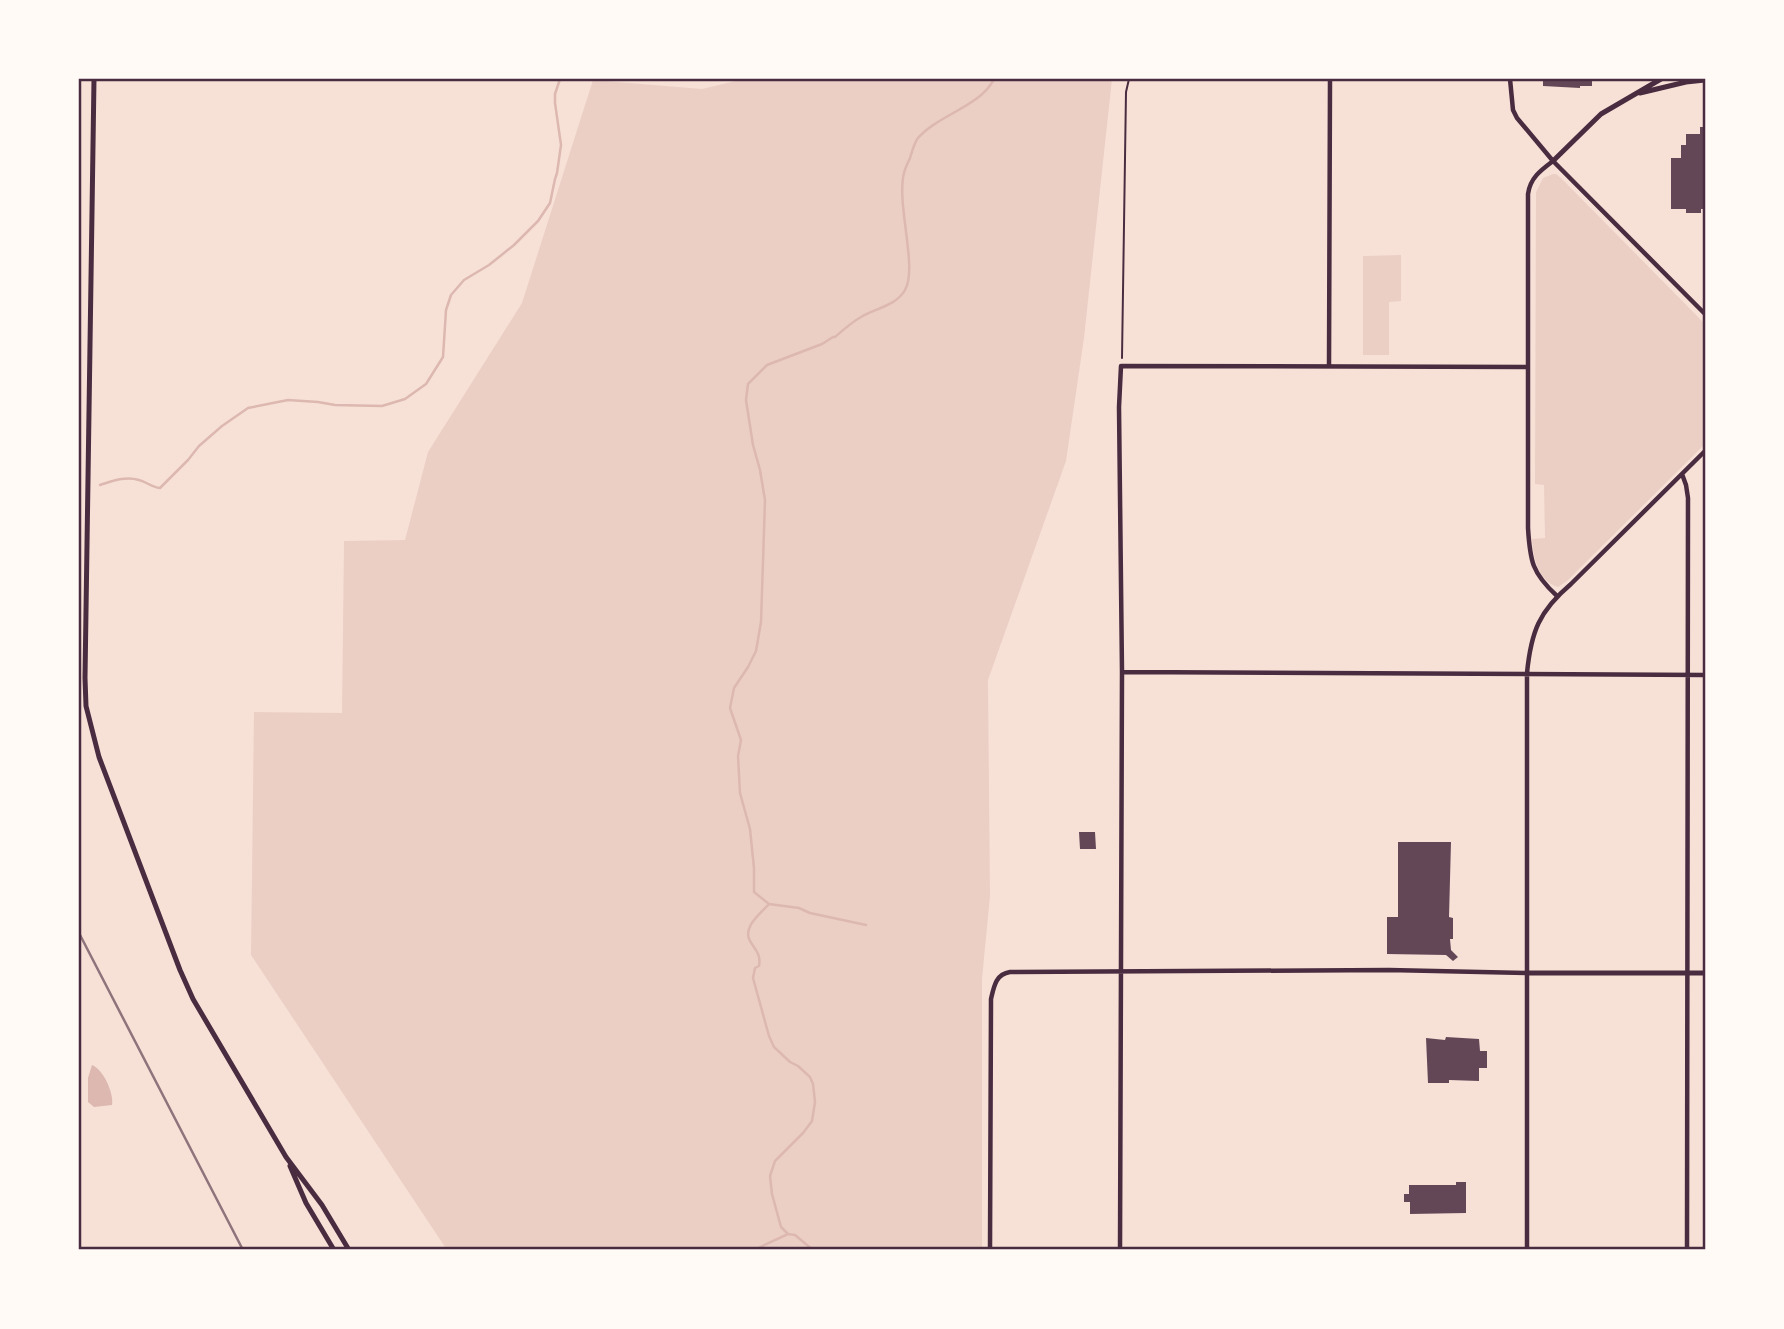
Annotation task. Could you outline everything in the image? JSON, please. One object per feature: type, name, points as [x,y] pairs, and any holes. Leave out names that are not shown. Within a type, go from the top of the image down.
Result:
[{"type":"street","points":[[94,79],[86,706],[99,757],[193,999],[286,1157],[322,1205],[349,1250]]},
{"type":"street","points":[[1329,366],[1330,79]]},
{"type":"street","points":[[1510,79],[1513,110],[1517,118],[1553,160],[1705,314]]},
{"type":"street","points":[[1557,596],[1533,568],[1529,548],[1529,187],[1536,175],[1601,114],[1661,79]]},
{"type":"street","points":[[1637,93],[1705,80]]},
{"type":"street","points":[[1121,1250],[1121,366],[1528,367]]},
{"type":"street","points":[[1527,1250],[1527,673],[1532,638],[1557,596],[1705,451]]},
{"type":"street","points":[[1682,474],[1688,498],[1687,1250]]},
{"type":"street","points":[[1122,672],[1705,675]]},
{"type":"street","points":[[990,1250],[992,999],[996,981],[1003,973],[1389,970],[1705,973]]},
{"type":"street","points":[[286,1157],[306,1203],[332,1247],[341,1238]]},
{"type":"path","points":[[1121,366],[1126,92],[1129,79]]},
{"type":"shaded area","points":[[744,79],[1112,79],[1084,338],[1066,461],[988,680],[990,896],[982,979],[982,1250],[447,1250],[251,955],[254,712],[342,713],[344,541],[405,540],[428,452],[522,303],[593,80],[702,89]]},
{"type":"shaded area","points":[[1553,174],[1561,178],[1705,324],[1705,444],[1558,587],[1541,574],[1535,561],[1532,539],[1545,538],[1544,485],[1535,484],[1536,192],[1543,178]]},
{"type":"shaded area","points":[[1401,255],[1401,301],[1389,302],[1389,355],[1363,355],[1363,256]]},
{"type":"shaded area","points":[[92,1065],[107,1082],[112,1105],[94,1107],[88,1102],[88,1078]]},
{"type":"building","points":[[1543,79],[1592,79],[1592,86],[1543,86]]},
{"type":"building","points":[[1700,127],[1705,127],[1705,209],[1701,209],[1701,213],[1686,213],[1686,209],[1671,209],[1671,158],[1681,158],[1681,145],[1686,145],[1686,134],[1700,134]]},
{"type":"building","points":[[1079,832],[1095,832],[1096,849],[1080,849]]},
{"type":"building","points":[[1398,842],[1451,842],[1449,917],[1453,918],[1453,939],[1450,939],[1451,950],[1458,957],[1453,961],[1446,955],[1387,954],[1387,917],[1398,917]]},
{"type":"building","points":[[1446,1037],[1479,1039],[1480,1051],[1487,1051],[1487,1068],[1479,1068],[1479,1081],[1449,1080],[1449,1083],[1428,1083],[1426,1038],[1445,1040]]},
{"type":"building","points":[[1456,1182],[1466,1182],[1466,1213],[1410,1214],[1410,1202],[1404,1202],[1404,1194],[1409,1194],[1409,1185],[1456,1185]]},
{"type":"waterway","points":[[100,485],[129,479],[160,488],[199,446],[248,408],[288,400],[382,406],[405,399],[426,384],[443,357],[446,310],[451,295],[464,280],[514,245],[538,221],[550,203],[561,145],[555,103],[560,79]]},
{"type":"waterway","points":[[813,1250],[781,1227],[772,1194],[770,1176],[775,1161],[812,1121],[815,1102],[810,1077],[774,1047],[753,978],[755,968],[759,966],[759,958],[748,931],[769,904],[754,892],[750,829],[740,793],[738,756],[741,740],[730,708],[734,688],[756,651],[761,622],[765,500],[746,400],[748,384],[767,365],[822,344],[858,319],[891,303],[901,295],[908,280],[909,267],[902,186],[904,171],[914,145],[926,130],[970,103],[988,88],[994,79]]},
{"type":"waterway","points":[[769,904],[799,908],[810,913],[866,925]]},
{"type":"waterway","points":[[754,1250],[788,1234]]},
{"type":"railway","points":[[79,933],[243,1250]]}]
